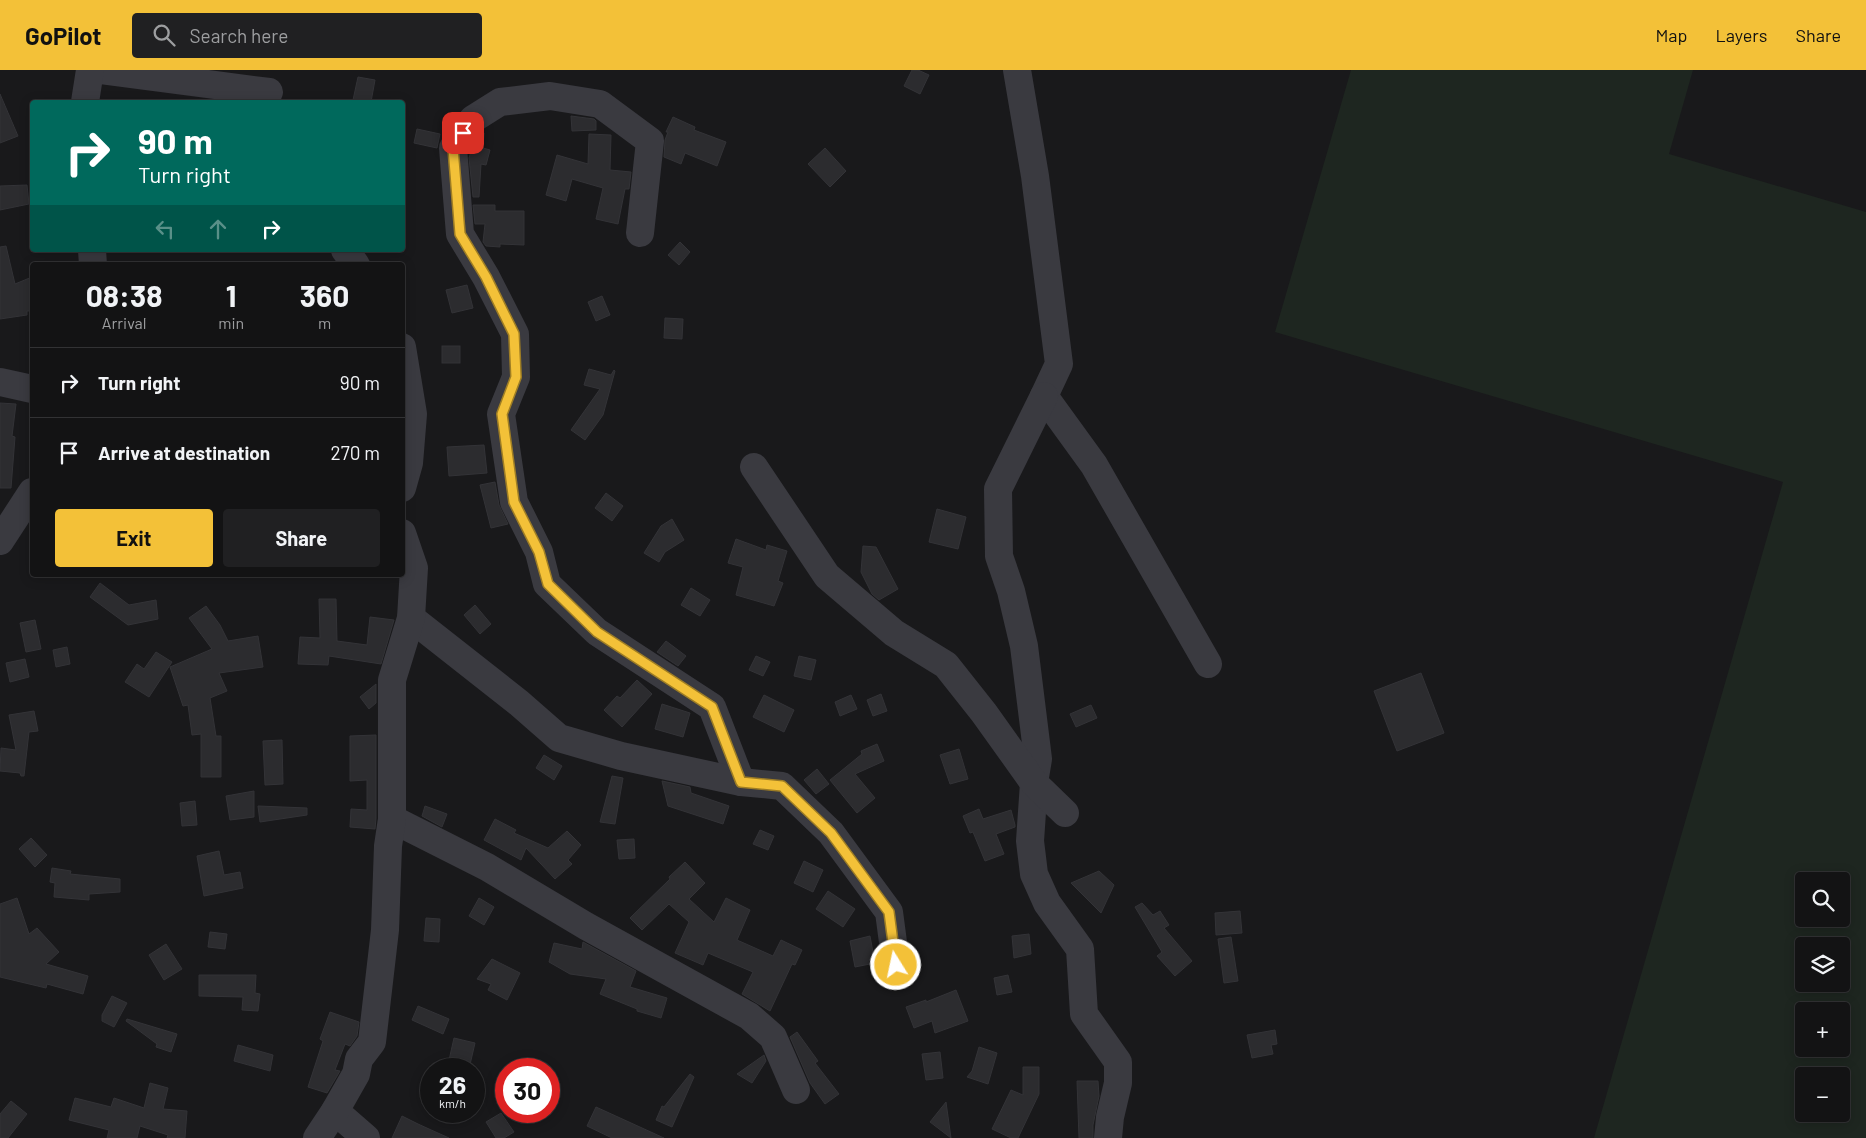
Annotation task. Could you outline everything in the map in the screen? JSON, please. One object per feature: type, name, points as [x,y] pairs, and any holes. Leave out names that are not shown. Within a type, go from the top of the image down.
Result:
[{"type":"street","points":[[85,100],[90,70]]},
{"type":"street","points":[[101,70],[271,88]]},
{"type":"street","points":[[1017,70],[1035,176],[1059,364],[998,489],[1000,556],[1011,591],[1024,646],[1038,759],[1034,784],[1030,841],[1034,874],[1047,903],[1080,949],[1084,1014],[1118,1062],[1118,1083],[1110,1117],[1108,1138]]},
{"type":"street","points":[[640,232],[650,141],[600,104],[550,96],[500,102],[473,119],[453,148],[460,234],[486,277],[514,334],[516,377],[502,414],[514,502],[539,552],[548,584],[597,632],[712,707],[741,782]]},
{"type":"street","points":[[405,365],[413,414],[409,464],[405,478]]},
{"type":"street","points":[[0,382],[30,389]]},
{"type":"street","points":[[1044,396],[1094,465],[1208,664]]},
{"type":"street","points":[[754,467],[827,576],[894,633],[946,665],[984,713],[1034,784],[1065,813]]},
{"type":"street","points":[[0,541],[30,495]]},
{"type":"street","points":[[317,1138],[356,1074],[359,1059],[372,1042],[386,930],[388,846],[392,820],[392,680],[411,618],[414,568],[405,542]]},
{"type":"street","points":[[411,618],[519,703],[559,738],[621,756],[741,782],[782,786],[831,833],[889,912],[896,965]]},
{"type":"street","points":[[392,820],[487,867],[603,935],[749,1016],[773,1037],[796,1090]]},
{"type":"street","points":[[335,1111],[366,1138]]},
{"type":"shaded area","points":[[1351,70],[1693,70],[1669,154],[1866,212],[1866,1138],[1594,1138],[1783,482],[1275,332]]},
{"type":"building","points":[[912,70],[918,70],[929,75],[920,94],[904,86]]},
{"type":"building","points":[[358,77],[375,80],[371,100],[353,100]]},
{"type":"building","points":[[0,94],[18,136],[0,143]]},
{"type":"building","points":[[571,116],[594,119],[596,121],[596,130],[572,131]]},
{"type":"building","points":[[673,117],[695,127],[694,130],[726,142],[717,166],[685,153],[681,164],[664,157],[665,140],[668,132],[666,132]]},
{"type":"building","points":[[417,129],[440,134],[437,148],[414,143]]},
{"type":"building","points":[[482,133],[484,133],[483,148],[490,150],[486,165],[481,164],[479,197],[473,197],[469,158],[472,148]]},
{"type":"building","points":[[589,134],[611,135],[610,170],[631,172],[629,189],[625,189],[618,224],[596,219],[603,188],[572,179],[566,201],[546,195],[557,155],[588,164]]},
{"type":"building","points":[[825,148],[846,171],[830,187],[808,164]]},
{"type":"building","points":[[27,185],[29,204],[0,210],[0,186]]},
{"type":"building","points":[[473,205],[495,205],[495,211],[524,211],[524,245],[500,244],[500,247],[486,246],[483,242],[485,224],[475,224]]},
{"type":"building","points":[[680,242],[690,252],[679,265],[668,255]]},
{"type":"building","points":[[6,246],[15,284],[30,278],[30,311],[27,311],[27,315],[0,319],[0,247]]},
{"type":"building","points":[[467,285],[473,308],[452,313],[446,290]]},
{"type":"building","points":[[602,296],[610,315],[596,321],[588,302]]},
{"type":"building","points":[[665,318],[683,319],[682,339],[664,338]]},
{"type":"building","points":[[442,346],[460,346],[460,363],[442,363]]},
{"type":"building","points":[[589,369],[611,375],[615,371],[603,415],[585,440],[571,430],[600,389],[584,385]]},
{"type":"building","points":[[0,403],[16,404],[12,436],[15,437],[11,488],[0,488]]},
{"type":"building","points":[[484,445],[487,473],[449,476],[447,447]]},
{"type":"building","points":[[495,482],[499,505],[508,524],[491,528],[480,485]]},
{"type":"building","points":[[606,493],[623,506],[612,521],[595,508]]},
{"type":"building","points":[[937,509],[966,517],[958,549],[929,542]]},
{"type":"building","points":[[672,519],[684,540],[665,552],[659,562],[644,553],[661,526]]},
{"type":"building","points":[[736,539],[766,550],[767,545],[787,551],[778,581],[783,583],[774,606],[736,595],[743,567],[728,563]]},
{"type":"building","points":[[863,546],[876,547],[898,589],[879,600],[872,594],[861,572]]},
{"type":"building","points":[[100,583],[129,605],[156,600],[158,619],[128,625],[90,597]]},
{"type":"building","points":[[691,588],[710,600],[700,616],[681,605]]},
{"type":"building","points":[[319,599],[336,599],[337,641],[367,645],[370,617],[394,620],[381,664],[329,656],[328,665],[298,664],[300,637],[320,638]]},
{"type":"building","points":[[475,605],[491,624],[480,634],[464,615]]},
{"type":"building","points":[[206,606],[220,625],[228,641],[258,636],[263,667],[219,673],[227,691],[210,698],[216,736],[221,736],[221,777],[201,777],[201,734],[192,735],[188,705],[183,706],[170,667],[212,649],[189,618]]},
{"type":"building","points":[[35,620],[41,649],[26,652],[20,623]]},
{"type":"building","points":[[666,641],[686,656],[678,666],[657,652]]},
{"type":"building","points":[[67,647],[70,664],[56,667],[53,650]]},
{"type":"building","points":[[156,652],[172,662],[149,697],[125,682],[137,664],[144,669]]},
{"type":"building","points":[[756,656],[770,662],[763,676],[749,670]]},
{"type":"building","points":[[799,656],[816,660],[811,680],[794,676]]},
{"type":"building","points":[[25,659],[29,677],[10,682],[6,663]]},
{"type":"building","points":[[1421,673],[1444,733],[1397,751],[1374,691]]},
{"type":"building","points":[[637,680],[652,694],[622,727],[604,710],[617,696],[620,698]]},
{"type":"building","points":[[376,684],[376,703],[369,709],[360,697]]},
{"type":"building","points":[[881,694],[887,711],[873,716],[867,700]]},
{"type":"building","points":[[764,695],[794,710],[784,732],[753,717]]},
{"type":"building","points":[[851,695],[857,709],[840,716],[835,702]]},
{"type":"building","points":[[662,704],[690,713],[683,737],[655,729]]},
{"type":"building","points":[[1091,705],[1097,718],[1076,727],[1070,714]]},
{"type":"building","points":[[34,711],[38,731],[29,732],[24,776],[21,776],[20,773],[0,771],[1,748],[16,750],[9,715]]},
{"type":"building","points":[[376,735],[375,829],[350,827],[351,809],[367,810],[367,780],[350,781],[350,736]]},
{"type":"building","points":[[282,740],[283,784],[265,785],[263,741]]},
{"type":"building","points":[[877,744],[884,761],[855,774],[875,798],[857,813],[830,780],[862,754],[861,751]]},
{"type":"building","points":[[959,749],[968,779],[950,784],[940,755]]},
{"type":"building","points":[[544,755],[562,766],[554,780],[536,768]]},
{"type":"building","points":[[817,769],[829,784],[816,794],[804,780]]},
{"type":"building","points":[[612,776],[623,778],[615,824],[600,822]]},
{"type":"building","points":[[662,781],[690,787],[691,793],[729,806],[723,824],[668,806]]},
{"type":"building","points":[[254,791],[254,817],[230,820],[226,796]]},
{"type":"building","points":[[195,801],[197,825],[182,826],[180,803]]},
{"type":"building","points":[[258,806],[307,808],[307,815],[260,822]]},
{"type":"building","points":[[425,806],[447,814],[442,827],[422,816]]},
{"type":"building","points":[[979,809],[983,819],[1011,810],[1015,825],[1015,827],[996,834],[1004,854],[985,861],[973,832],[970,833],[963,816]]},
{"type":"building","points":[[495,819],[516,830],[514,833],[548,848],[567,831],[581,845],[568,860],[572,864],[555,879],[526,848],[521,860],[484,840]]},
{"type":"building","points":[[760,830],[774,836],[768,850],[753,844]]},
{"type":"building","points":[[31,838],[47,855],[35,867],[19,849]]},
{"type":"building","points":[[634,839],[635,858],[619,859],[617,840]]},
{"type":"building","points":[[219,851],[224,875],[240,872],[243,888],[204,896],[197,856]]},
{"type":"building","points":[[804,861],[823,870],[813,892],[794,883]]},
{"type":"building","points":[[685,862],[705,883],[689,899],[714,922],[726,898],[750,910],[737,940],[773,956],[781,940],[802,950],[795,965],[792,964],[770,1011],[742,994],[753,972],[708,953],[703,965],[675,953],[689,922],[669,904],[642,930],[630,918]]},
{"type":"building","points":[[52,868],[71,871],[70,874],[120,879],[120,892],[89,894],[89,900],[54,897],[55,883],[50,882]]},
{"type":"building","points":[[1099,871],[1114,885],[1101,913],[1071,883]]},
{"type":"building","points":[[828,891],[855,909],[843,927],[816,909]]},
{"type":"building","points":[[17,898],[29,934],[37,928],[59,952],[46,964],[88,976],[83,994],[47,984],[46,988],[0,977],[0,904]]},
{"type":"building","points":[[479,898],[494,907],[484,925],[469,916]]},
{"type":"building","points":[[1142,903],[1153,915],[1160,911],[1169,925],[1164,928],[1192,961],[1175,976],[1157,956],[1162,952],[1135,907]]},
{"type":"building","points":[[1240,911],[1242,933],[1216,935],[1215,913]]},
{"type":"building","points":[[426,918],[440,919],[439,942],[424,941]]},
{"type":"building","points":[[210,932],[227,934],[225,949],[208,947]]},
{"type":"building","points":[[1029,934],[1031,954],[1014,958],[1012,936]]},
{"type":"building","points":[[870,936],[875,963],[855,967],[850,941]]},
{"type":"building","points":[[1231,937],[1238,981],[1224,983],[1218,939]]},
{"type":"building","points":[[583,942],[636,971],[630,987],[667,998],[661,1018],[637,1011],[637,1009],[600,994],[606,979],[570,974],[549,962],[554,943],[582,949]]},
{"type":"building","points":[[166,944],[182,969],[164,980],[149,955]]},
{"type":"building","points":[[492,959],[520,973],[507,1000],[488,990],[491,984],[477,979]]},
{"type":"building","points":[[199,975],[256,975],[255,993],[260,994],[258,1011],[242,1010],[243,997],[199,996]]},
{"type":"building","points":[[1008,975],[1012,992],[997,995],[994,978]]},
{"type":"building","points":[[956,990],[968,1021],[935,1033],[932,1021],[914,1028],[906,1007],[926,1000],[926,1002]]},
{"type":"building","points":[[112,996],[127,1003],[114,1027],[102,1021],[102,1015]]},
{"type":"building","points":[[418,1006],[449,1019],[443,1034],[412,1020]]},
{"type":"building","points":[[330,1012],[359,1022],[357,1036],[350,1046],[345,1044],[335,1070],[340,1071],[327,1093],[308,1087],[323,1041],[320,1039]]},
{"type":"building","points":[[127,1019],[177,1034],[171,1052],[156,1047],[157,1044],[126,1021]]},
{"type":"building","points":[[1275,1030],[1277,1044],[1271,1045],[1273,1054],[1252,1058],[1247,1035]]},
{"type":"building","points":[[797,1032],[818,1061],[815,1063],[839,1094],[825,1104],[810,1083],[790,1037]]},
{"type":"building","points":[[454,1038],[475,1043],[472,1058],[449,1058]]},
{"type":"building","points":[[238,1045],[273,1055],[270,1071],[234,1061]]},
{"type":"building","points":[[979,1047],[997,1053],[988,1084],[967,1077],[972,1071]]},
{"type":"building","points":[[940,1052],[943,1078],[926,1080],[922,1054]]},
{"type":"building","points":[[764,1055],[766,1061],[752,1083],[737,1074]]},
{"type":"building","points":[[1023,1067],[1039,1067],[1039,1094],[1018,1138],[1011,1138],[992,1129],[1011,1090],[1023,1095]]},
{"type":"building","points":[[690,1074],[694,1077],[672,1127],[656,1120],[662,1106],[664,1107]]},
{"type":"building","points":[[1077,1081],[1098,1081],[1099,1096],[1093,1125],[1093,1138],[1079,1138]]},
{"type":"building","points":[[150,1083],[168,1088],[163,1109],[187,1111],[185,1138],[167,1138],[168,1135],[140,1126],[137,1138],[107,1138],[109,1130],[69,1120],[75,1098],[111,1107],[114,1098],[144,1108]]},
{"type":"building","points":[[11,1101],[27,1114],[8,1138],[0,1138],[0,1114]]},
{"type":"building","points":[[946,1102],[951,1138],[930,1122]]},
{"type":"building","points":[[596,1107],[664,1138],[612,1138],[587,1126]]},
{"type":"building","points":[[402,1116],[418,1124],[449,1138],[392,1138]]},
{"type":"building","points":[[495,1117],[495,1123],[508,1123],[514,1132],[504,1138],[496,1138],[486,1122]]},
{"type":"route","points":[[463,133],[453,148],[460,234],[486,277],[514,334],[516,377],[502,414],[514,502],[539,552],[548,584],[597,632],[712,707],[741,782],[782,786],[831,833],[889,912],[896,965]]}]
